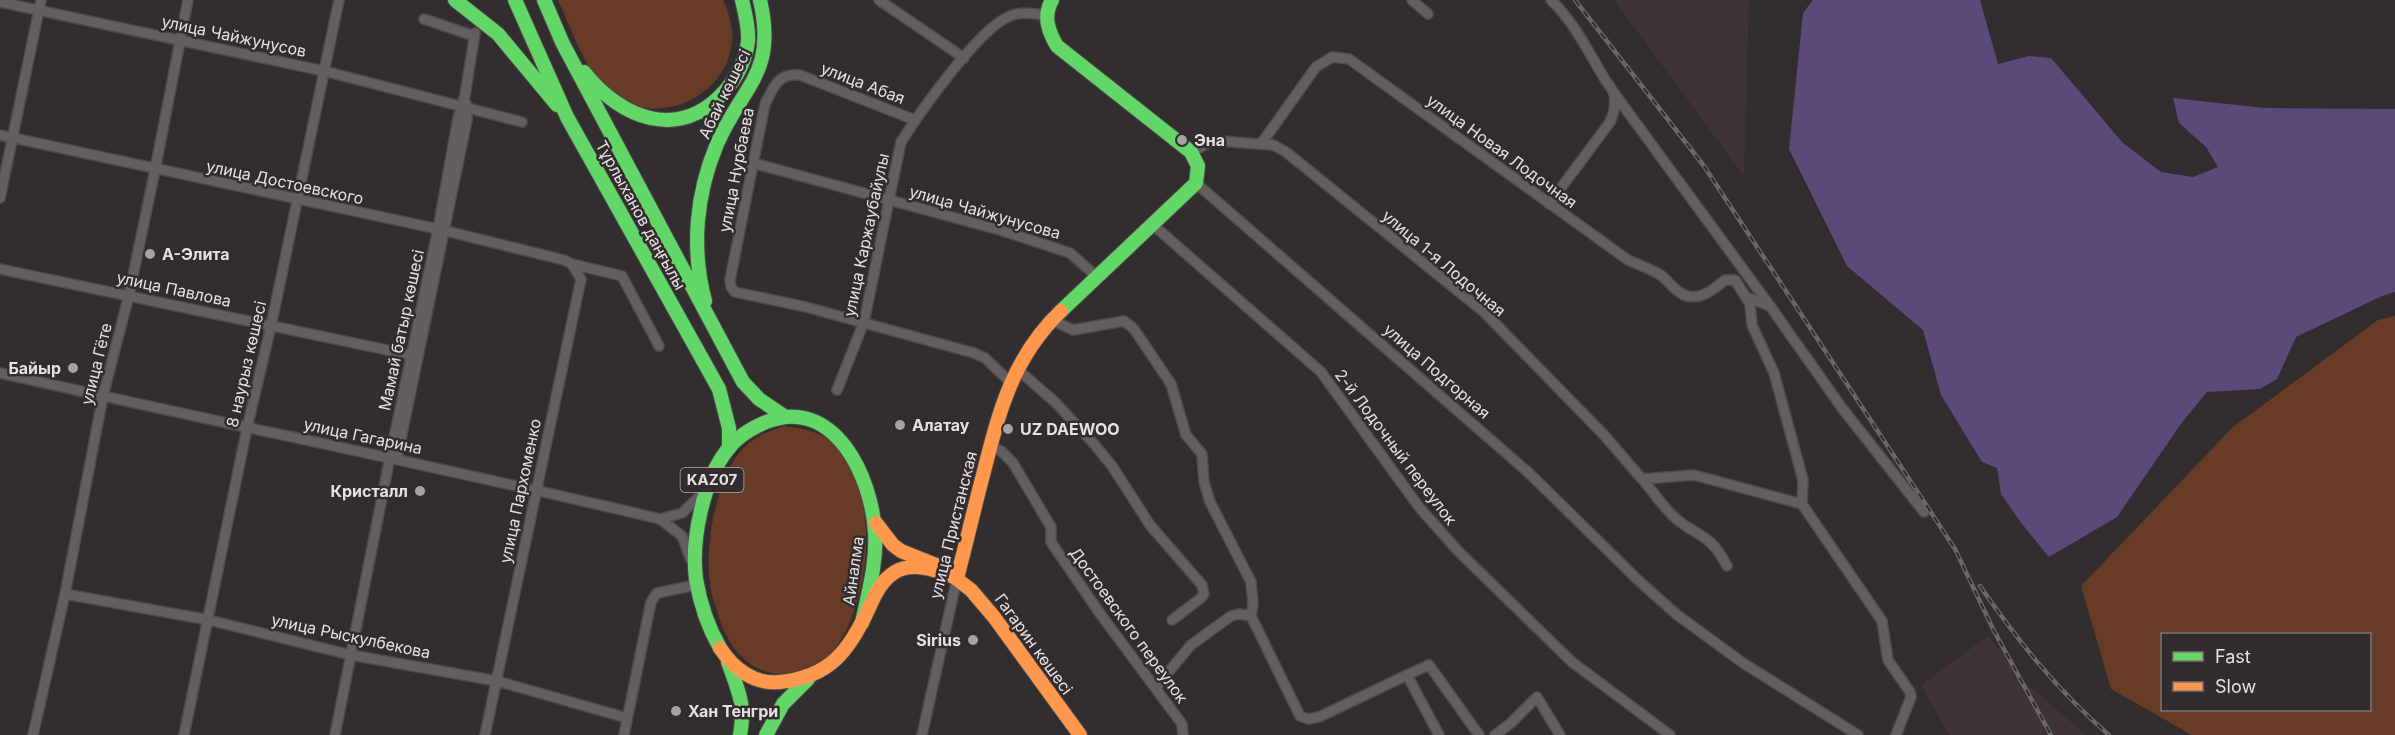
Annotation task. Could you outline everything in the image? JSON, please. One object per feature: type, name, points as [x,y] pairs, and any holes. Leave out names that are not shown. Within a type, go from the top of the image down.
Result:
[{"type":"main road","points":[[455,0],[492,28],[518,56],[567,117]]},
{"type":"main road","name":"Тұрлыханов даңғылы","points":[[544,0],[563,44],[743,382],[759,399],[784,416]]},
{"type":"main road","name":"Абай көшесі","points":[[563,44],[597,89],[623,108],[664,122],[692,115],[716,102],[738,73],[748,45],[747,22],[742,0]]},
{"type":"main road","name":"Абай көшесі","points":[[720,342],[700,287],[695,234],[705,176],[717,143],[761,64],[766,43],[765,22],[760,0]]},
{"type":"main road","points":[[1052,0],[1047,15],[1048,28],[1057,46],[1191,152],[1199,167],[1196,183]]},
{"type":"main road","name":"Тұрлыханов даңғылы","points":[[515,1],[567,117],[719,389],[729,429],[729,448]]},
{"type":"main road","name":"улица Пристанская","points":[[957,578],[990,446],[1010,382],[1017,369],[1052,320],[1196,183]]},
{"type":"main road","name":"Айналма","points":[[784,416],[815,421],[843,442],[862,475],[874,519],[877,545],[862,623],[849,645],[830,666],[808,679],[772,683],[756,680],[728,662],[716,645],[696,585],[694,566],[697,521],[711,481],[729,448],[754,427],[784,416]]},
{"type":"main road","name":"KAZ07","points":[[874,519],[884,538],[893,547],[906,555],[932,561],[957,578]]},
{"type":"main road","name":"KAZ07","points":[[862,623],[882,583],[899,570],[911,568],[932,570],[957,578]]},
{"type":"main road","name":"Гагарин көшесі","points":[[957,578],[970,587],[988,609],[1080,735]]},
{"type":"main road","points":[[728,662],[744,716],[740,735]]},
{"type":"main road","points":[[766,735],[773,716],[784,701],[808,679]]},
{"type":"street","name":"улица Гёте","points":[[33,735],[65,594],[103,396],[129,295],[188,0]]},
{"type":"street","name":"8 наурыз көшесі","points":[[184,735],[339,0]]},
{"type":"street","points":[[879,0],[964,58]]},
{"type":"street","points":[[1046,0],[1047,15]]},
{"type":"street","points":[[1412,0],[1428,14]]},
{"type":"street","points":[[1551,0],[1571,25],[1614,93],[1842,408],[1924,512]]},
{"type":"street","name":"улица Чайжунусов","points":[[0,2],[40,5],[181,40],[324,71],[522,122]]},
{"type":"street","points":[[0,198],[40,5]]},
{"type":"street","name":"улица Каржаубайулы","points":[[837,390],[864,322],[901,142],[915,120],[977,42],[1001,20],[1023,13],[1047,15]]},
{"type":"street","name":"Мамай батыр көшесі","points":[[335,735],[441,230],[464,108],[474,35],[424,19]]},
{"type":"street","name":"улица Новая Лодочная","points":[[1261,144],[1316,67],[1324,60],[1341,57],[1349,59],[1628,260],[1663,277],[1687,297],[1706,294],[1725,280],[1732,279],[1746,297]]},
{"type":"street","name":"улица Нурбаева","points":[[800,75],[789,74],[778,80],[765,104],[730,280],[731,287],[735,292],[864,322]]},
{"type":"street","name":"улица Абая","points":[[800,75],[915,120]]},
{"type":"street","points":[[1549,204],[1610,122],[1614,113],[1614,93]]},
{"type":"street","name":"улица Достоевского","points":[[0,135],[297,201],[441,230],[622,276],[659,346]]},
{"type":"street","name":"улица 1-я Лодочная","points":[[1191,152],[1211,142],[1261,144],[1286,152],[1484,312],[1604,435],[1678,521],[1708,538],[1719,549],[1727,566]]},
{"type":"street","name":"улица Чайжунусова","points":[[753,163],[1000,230],[1070,253],[1097,277]]},
{"type":"street","name":"улица Подгорная","points":[[1196,183],[1529,473],[1676,614],[1743,663],[1858,735]]},
{"type":"street","name":"2-й Лодочный переулок","points":[[1152,224],[1321,372],[1419,507],[1458,551],[1572,662],[1670,735]]},
{"type":"street","name":"Мамай батыр көшесі","points":[[393,457],[411,355],[441,230]]},
{"type":"street","name":"улица Пархоменко","points":[[485,735],[581,279],[568,262]]},
{"type":"street","name":"улица Павлова","points":[[0,269],[411,355]]},
{"type":"street","points":[[1746,297],[1770,306]]},
{"type":"street","points":[[1746,297],[1750,304],[1752,325],[1774,373],[1791,433],[1803,480],[1802,504],[1882,621],[1888,660],[1910,692],[1911,697],[1896,735]]},
{"type":"street","points":[[1052,320],[1073,330],[1124,321],[1134,329],[1171,384],[1186,435],[1202,454],[1204,482],[1210,502],[1251,582],[1253,604],[1251,616],[1300,716],[1319,717],[1429,666],[1479,735]]},
{"type":"street","points":[[864,322],[974,353],[985,358],[1010,382]]},
{"type":"street","points":[[1017,369],[1054,402],[1094,444],[1112,466],[1150,525],[1202,585],[1204,594],[1202,598],[1172,620]]},
{"type":"street","name":"улица Гагарина","points":[[0,373],[247,428],[393,457],[660,519],[682,536],[694,566]]},
{"type":"street","name":"Достоевского переулок","points":[[990,446],[1013,463],[1051,527],[1051,542],[1101,615],[1182,724],[1183,735]]},
{"type":"street","points":[[1642,479],[1694,475],[1802,504]]},
{"type":"street","points":[[660,519],[682,513],[698,499],[711,481]]},
{"type":"street","name":"улица Пристанская","points":[[922,735],[957,578]]},
{"type":"street","points":[[624,735],[651,602],[657,592],[696,585]]},
{"type":"street","name":"улица Рыскулбекова","points":[[65,594],[208,620],[351,655],[497,681],[627,718]]},
{"type":"street","points":[[1156,687],[1191,645],[1231,616],[1239,614],[1251,616]]},
{"type":"street","points":[[1407,675],[1439,735]]},
{"type":"street","points":[[1494,735],[1511,723],[1537,697],[1560,735]]},
{"type":"shaded area","points":[[558,0],[723,0],[731,24],[732,36],[731,49],[725,67],[701,94],[685,102],[668,107],[651,108],[633,105],[616,98],[597,80]]},
{"type":"shaded area","points":[[1614,0],[1749,0],[1744,176]]},
{"type":"shaded area","points":[[1813,0],[1980,0],[1998,64],[2029,56],[2051,58],[2123,143],[2161,172],[2193,177],[2218,167],[2206,147],[2179,123],[2173,98],[2264,108],[2395,109],[2395,292],[2296,337],[2277,379],[2260,389],[2207,392],[2183,421],[2117,517],[2049,557],[2001,494],[1997,468],[1982,462],[1941,395],[1923,330],[1847,266],[1789,149],[1803,13]]},
{"type":"shaded area","points":[[2395,316],[2395,735],[2192,735],[2111,689],[2081,586],[2233,427],[2378,320]]},
{"type":"shaded area","points":[[784,426],[817,433],[839,448],[857,483],[866,532],[862,583],[846,630],[835,649],[815,667],[803,672],[778,674],[754,666],[743,658],[725,632],[710,586],[709,546],[716,504],[730,467],[739,453],[754,439]]},
{"type":"shaded area","points":[[1988,636],[2027,684],[2086,735],[1949,735],[1921,685]]},
{"type":"railway","points":[[1575,0],[1704,166],[1955,549],[1994,631],[2051,735]]},
{"type":"railway","points":[[1980,586],[2040,665],[2109,735]]},
{"type":"traffic: fast","points":[[455,0],[498,34],[557,105]]},
{"type":"traffic: fast","points":[[515,0],[567,117],[719,389],[729,428],[729,448]]},
{"type":"traffic: fast","points":[[544,0],[563,44],[743,382],[759,399],[784,416]]},
{"type":"traffic: fast","points":[[584,72],[615,102],[633,112],[652,118],[670,120],[689,116],[708,107],[725,91],[740,67],[747,48],[748,36],[742,0]]},
{"type":"traffic: fast","points":[[705,301],[698,262],[700,202],[717,144],[755,77],[761,62],[764,25],[760,0]]},
{"type":"traffic: fast","points":[[1052,0],[1047,18],[1051,35],[1057,46],[1191,152],[1198,166],[1196,183],[1061,311]]},
{"type":"traffic: fast","points":[[720,648],[705,615],[696,579],[697,529],[706,493],[719,462],[736,441],[750,430],[766,422],[790,417],[812,420],[830,431],[845,447],[866,489],[875,533],[875,556],[862,623]]},
{"type":"traffic: fast","points":[[728,662],[738,689],[741,706],[740,735]]},
{"type":"traffic: fast","points":[[766,735],[783,704],[808,679]]},
{"type":"traffic: slow","points":[[957,578],[995,429],[1010,387],[1030,348],[1061,311]]},
{"type":"traffic: slow","points":[[876,523],[893,545],[901,551],[941,567],[971,590],[994,617],[1080,735]]},
{"type":"traffic: slow","points":[[720,648],[731,662],[753,678],[770,682],[797,679],[825,668],[836,659],[854,637],[879,588],[895,572],[918,567],[957,578]]},
{"type":"place","name":"Эна","points":[[1182,140]]},
{"type":"place","name":"А-Элита","points":[[150,254]]},
{"type":"place","name":"Байыр","points":[[73,368]]},
{"type":"place","name":"Алатау","points":[[900,425]]},
{"type":"place","name":"UZ DAEWOO","points":[[1008,429]]},
{"type":"place","name":"Кристалл","points":[[420,491]]},
{"type":"place","name":"Sirius","points":[[973,640]]},
{"type":"place","name":"Хан Тенгри","points":[[676,711]]}]
